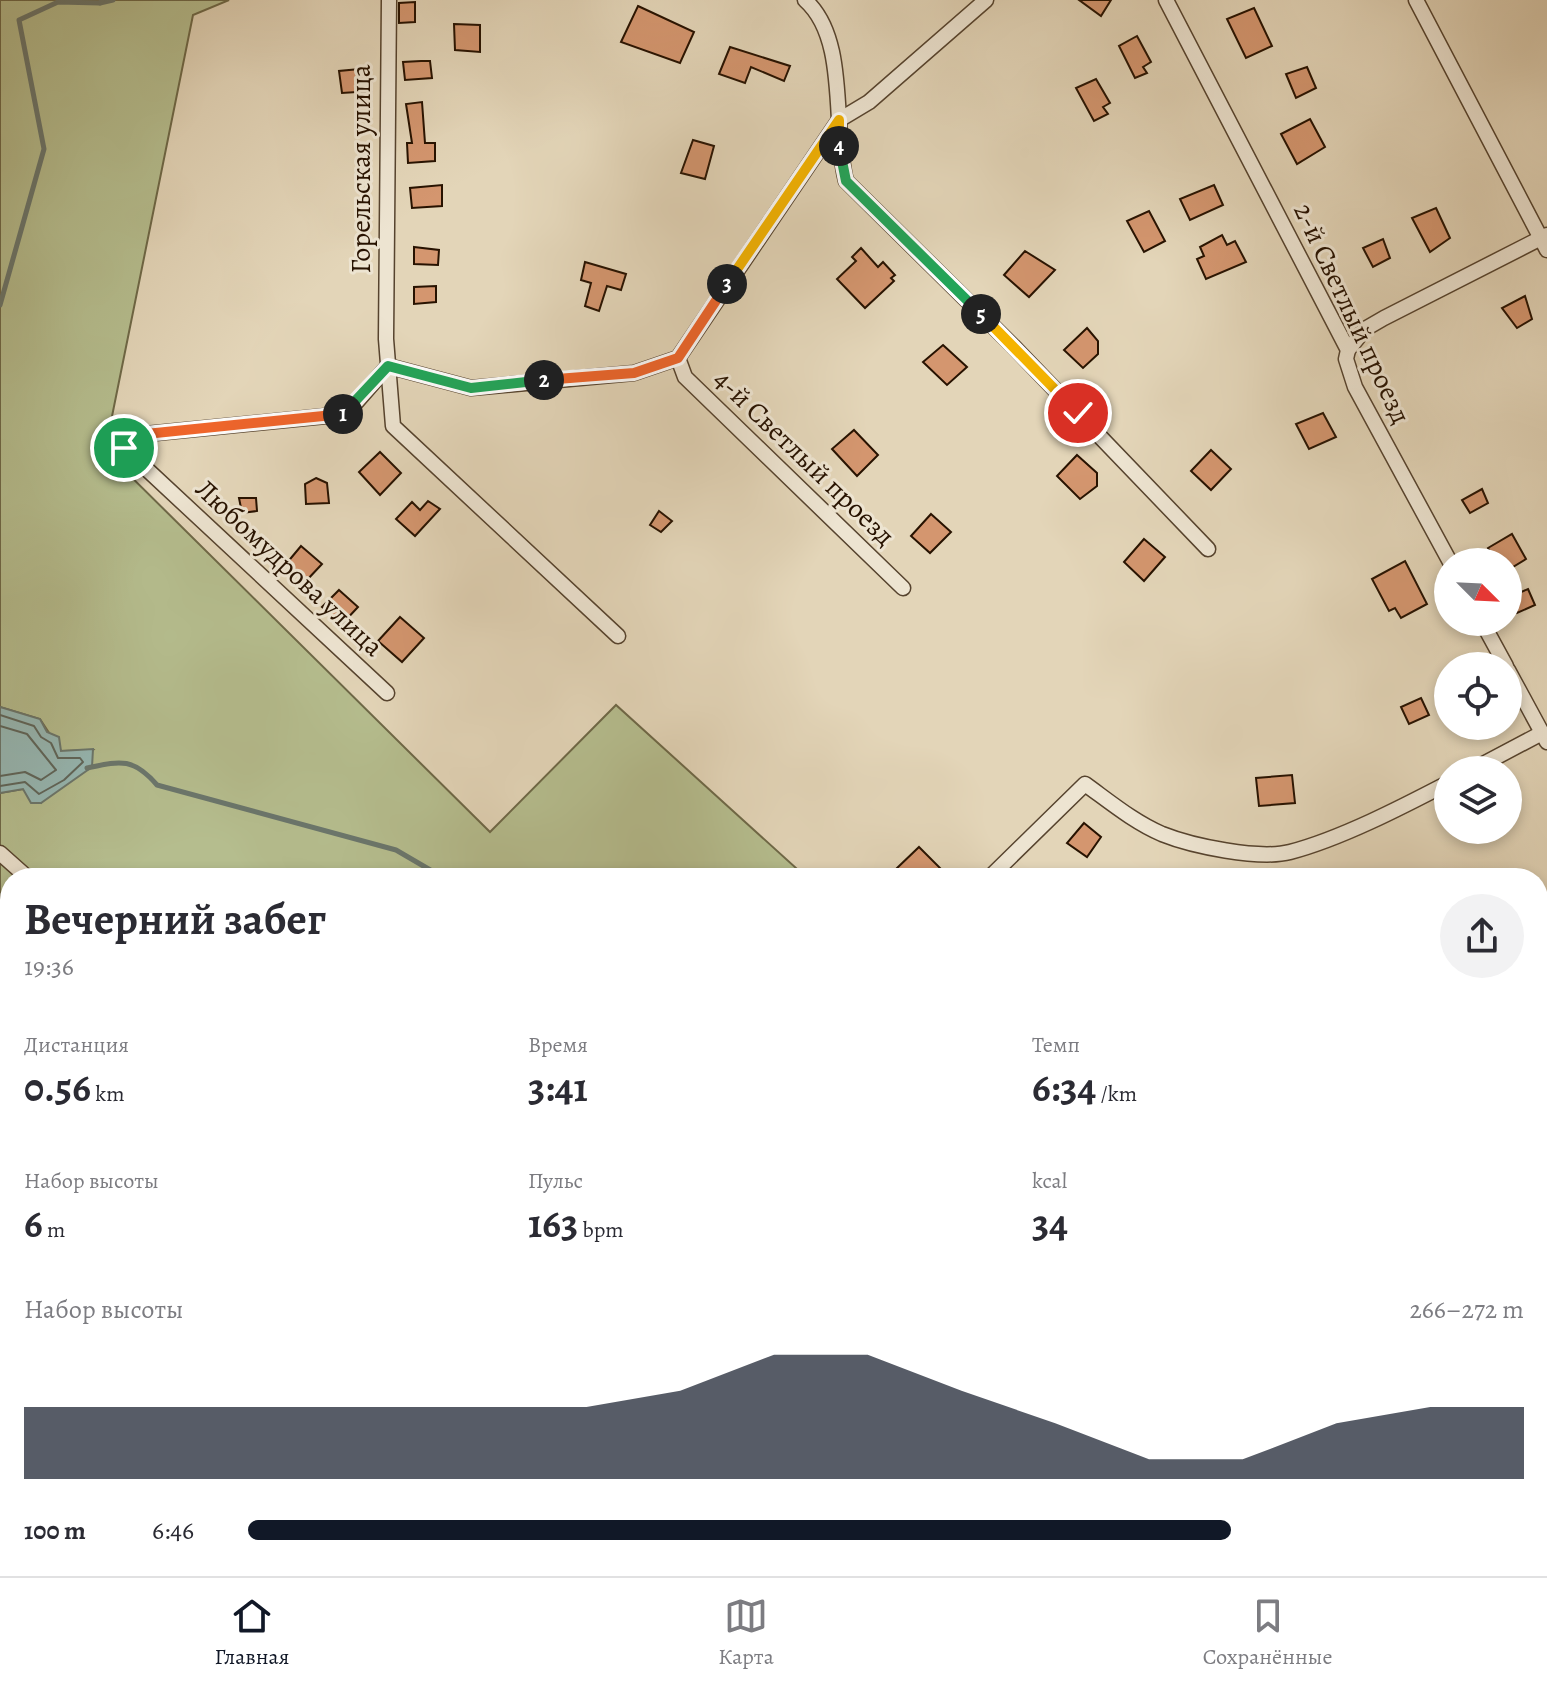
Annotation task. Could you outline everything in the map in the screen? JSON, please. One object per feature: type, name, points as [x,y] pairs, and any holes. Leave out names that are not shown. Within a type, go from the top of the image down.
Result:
[{"type":"street","name":"Горельская улица","points":[[389,0],[386,339],[393,426],[618,636]]},
{"type":"street","points":[[805,0],[815,9],[827,35],[839,120],[838,152],[846,181],[1013,346],[1208,549]]},
{"type":"street","points":[[388,366],[471,388],[634,373],[678,358],[839,120],[869,102],[986,0]]},
{"type":"street","name":"2-й Светлый проезд","points":[[1166,0],[1348,350],[1346,359],[1355,387],[1442,548]]},
{"type":"street","points":[[1348,350],[1365,329],[1384,318],[1545,241],[1416,0]]},
{"type":"street","name":"4-й Светлый проезд","points":[[678,358],[685,377],[903,588]]},
{"type":"street","name":"Любомудрова улица","points":[[387,693],[124,448],[136,435],[346,414],[388,366]]},
{"type":"street","points":[[1503,756],[1544,737],[1522,696]]},
{"type":"street","points":[[999,868],[1085,784],[1126,815],[1164,835],[1243,853],[1288,853],[1400,808],[1434,790]]},
{"type":"street","points":[[0,853],[17,868]]},
{"type":"green space","points":[[0,0],[229,0],[193,15],[105,451],[490,832],[616,705],[796,868],[0,868],[0,793],[23,789],[41,803],[93,750],[61,751],[40,719],[0,707]]},
{"type":"water","points":[[0,707],[40,719],[47,732],[59,737],[61,751],[93,749],[92,767],[41,803],[31,803],[23,789],[0,793]]},
{"type":"building","points":[[1079,0],[1111,0],[1101,16]]},
{"type":"building","points":[[415,2],[415,22],[399,23],[399,3]]},
{"type":"building","points":[[638,6],[694,32],[680,63],[621,42]]},
{"type":"building","points":[[1254,8],[1272,46],[1246,58],[1227,19]]},
{"type":"building","points":[[454,24],[480,25],[480,52],[455,50]]},
{"type":"building","points":[[1137,36],[1151,62],[1143,67],[1147,73],[1135,78],[1119,46]]},
{"type":"building","points":[[730,47],[790,66],[784,81],[751,67],[745,83],[719,74]]},
{"type":"building","points":[[430,61],[432,78],[405,80],[403,62]]},
{"type":"building","points":[[1307,67],[1316,88],[1296,98],[1286,74]]},
{"type":"building","points":[[370,68],[372,91],[342,93],[339,71]]},
{"type":"building","points":[[1096,79],[1110,103],[1103,107],[1108,114],[1094,121],[1076,88]]},
{"type":"building","points":[[422,102],[425,143],[435,143],[435,161],[408,163],[407,143],[412,143],[406,104]]},
{"type":"building","points":[[1310,119],[1325,147],[1297,164],[1281,134]]},
{"type":"building","points":[[693,140],[714,146],[705,179],[681,173]]},
{"type":"building","points":[[442,185],[442,206],[412,208],[410,188]]},
{"type":"building","points":[[1214,185],[1223,205],[1190,220],[1180,199]]},
{"type":"building","points":[[1436,208],[1450,238],[1430,252],[1412,218]]},
{"type":"building","points":[[1149,211],[1165,241],[1144,252],[1127,221]]},
{"type":"building","points":[[1222,235],[1227,245],[1235,241],[1246,262],[1206,279],[1197,259],[1204,256],[1200,247]]},
{"type":"building","points":[[1383,239],[1390,258],[1373,267],[1363,248]]},
{"type":"building","points":[[414,247],[439,250],[438,265],[414,264]]},
{"type":"building","points":[[861,248],[878,267],[883,262],[895,275],[891,278],[894,281],[865,308],[837,279],[856,261],[852,257]]},
{"type":"building","points":[[1025,251],[1055,270],[1029,297],[1004,275]]},
{"type":"building","points":[[585,262],[626,274],[621,290],[607,286],[599,311],[585,306],[591,283],[581,280]]},
{"type":"building","points":[[436,286],[436,302],[414,304],[414,287]]},
{"type":"building","points":[[1525,296],[1532,319],[1517,328],[1502,308]]},
{"type":"building","points":[[1087,328],[1098,341],[1098,354],[1083,368],[1064,350]]},
{"type":"building","points":[[943,345],[967,367],[947,385],[923,362]]},
{"type":"building","points":[[1323,413],[1336,437],[1309,449],[1296,424]]},
{"type":"building","points":[[854,430],[878,455],[857,476],[832,449]]},
{"type":"building","points":[[1211,450],[1231,469],[1211,490],[1191,471]]},
{"type":"building","points":[[380,452],[401,473],[380,495],[359,472]]},
{"type":"building","points":[[1077,455],[1097,473],[1097,486],[1080,499],[1057,476]]},
{"type":"building","points":[[316,478],[327,483],[329,503],[306,504],[305,484]]},
{"type":"building","points":[[1482,489],[1488,503],[1470,513],[1462,500]]},
{"type":"building","points":[[239,498],[256,498],[257,511],[242,513]]},
{"type":"building","points":[[428,501],[440,509],[415,536],[396,519],[412,502],[420,510]]},
{"type":"building","points":[[659,511],[672,521],[661,532],[650,525]]},
{"type":"building","points":[[931,514],[951,532],[930,553],[911,536]]},
{"type":"building","points":[[1512,534],[1520,548],[1488,548]]},
{"type":"building","points":[[1144,539],[1165,557],[1144,581],[1124,562]]},
{"type":"building","points":[[301,546],[322,564],[306,581],[286,564]]},
{"type":"building","points":[[1405,561],[1427,604],[1401,618],[1395,608],[1389,611],[1372,579]]},
{"type":"building","points":[[1528,589],[1535,605],[1522,611],[1522,592]]},
{"type":"building","points":[[339,590],[358,607],[342,624],[322,607]]},
{"type":"building","points":[[400,617],[424,638],[402,662],[378,641]]},
{"type":"building","points":[[1421,698],[1429,715],[1409,724],[1401,707]]},
{"type":"building","points":[[1292,775],[1295,803],[1259,806],[1256,778]]},
{"type":"building","points":[[1084,823],[1101,837],[1087,857],[1067,843]]},
{"type":"building","points":[[919,847],[940,868],[897,868]]},
{"type":"waterway","points":[[0,305],[44,149],[19,20],[58,2],[100,3],[102,0]]},
{"type":"waterway","points":[[100,3],[113,0]]},
{"type":"waterway","points":[[87,768],[117,763],[133,765],[157,785],[396,850],[427,868]]},
{"type":"route","points":[[124,448],[136,435],[346,414],[388,366],[471,388],[634,373],[678,358],[813,154],[839,120],[838,152],[846,181],[1078,413]]}]
